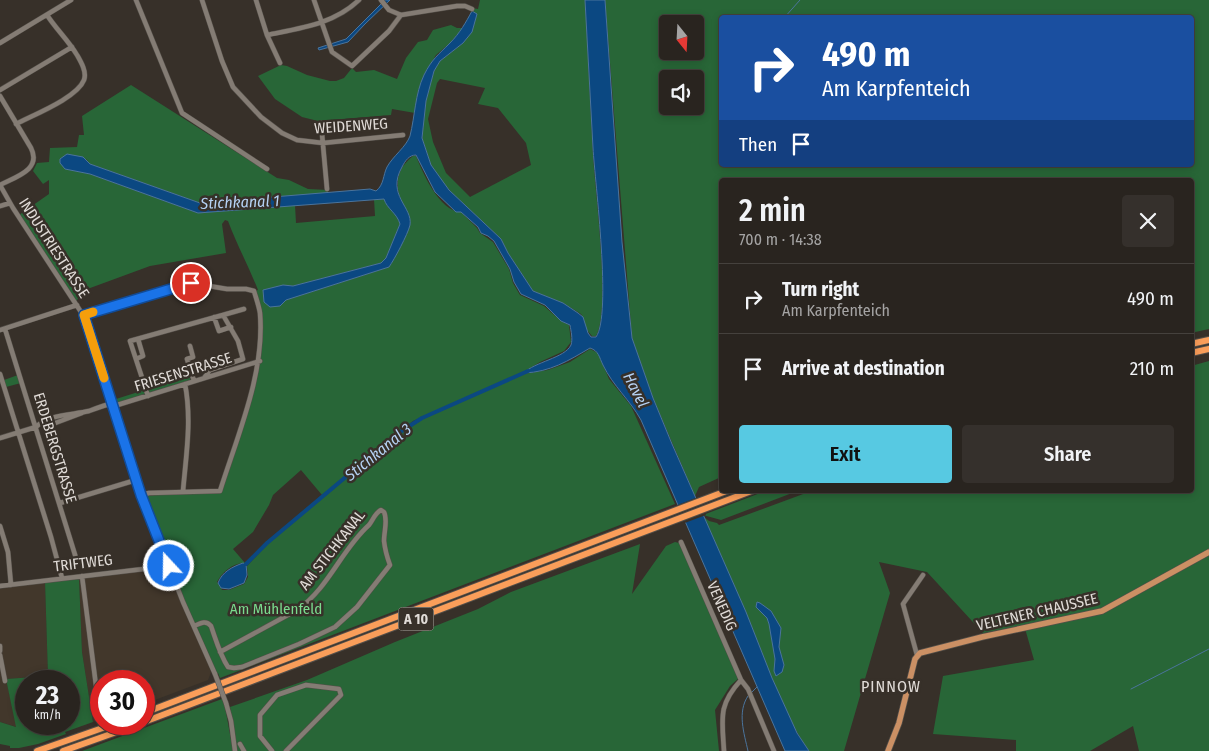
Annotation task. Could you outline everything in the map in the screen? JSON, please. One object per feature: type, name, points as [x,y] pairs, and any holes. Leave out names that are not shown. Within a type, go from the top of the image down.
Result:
[{"type":"highway","points":[[1194,343],[1209,340]]},
{"type":"highway","points":[[1194,352],[1209,349]]},
{"type":"highway","name":"A 10","points":[[155,709],[721,493]]},
{"type":"highway","name":"A 10","points":[[155,718],[746,493]]},
{"type":"highway","points":[[37,751],[90,732]]},
{"type":"highway","points":[[63,751],[108,735]]},
{"type":"highway","points":[[29,751],[47,747]]},
{"type":"main road","name":"VELTENER CHAUSSEE","points":[[917,655],[1102,611],[1209,552]]},
{"type":"main road","points":[[888,751],[899,723],[917,655]]},
{"type":"street","points":[[0,43],[71,0]]},
{"type":"street","points":[[136,0],[182,113],[267,169]]},
{"type":"street","name":"WEIDENWEG","points":[[202,0],[227,75],[233,87],[264,120],[282,133],[297,140],[323,143],[403,135]]},
{"type":"street","points":[[256,0],[267,34],[280,63]]},
{"type":"street","points":[[314,0],[330,48],[335,55],[352,66],[388,31],[401,15]]},
{"type":"street","points":[[267,34],[322,23],[344,12],[360,0]]},
{"type":"street","points":[[381,1],[393,12],[401,15],[462,5],[472,9]]},
{"type":"street","points":[[16,124],[69,96],[84,80],[84,71],[72,47],[56,29],[47,15]]},
{"type":"street","points":[[0,90],[72,47]]},
{"type":"street","points":[[0,96],[33,152],[33,162],[28,170],[0,185]]},
{"type":"street","points":[[321,123],[327,189]]},
{"type":"street","name":"INDUSTRIESTRASSE","points":[[0,185],[84,315],[141,495],[226,703],[231,721],[235,751]]},
{"type":"street","points":[[0,206],[10,203]]},
{"type":"street","points":[[84,315],[191,283],[254,291],[260,312],[260,360],[220,491],[183,491],[141,495]]},
{"type":"street","points":[[2,330],[77,305]]},
{"type":"street","points":[[148,396],[130,341],[244,309]]},
{"type":"street","points":[[204,378],[210,370],[243,359],[231,327],[223,315]]},
{"type":"street","points":[[214,317],[219,331],[231,327]]},
{"type":"street","name":"ERDEBERGSTRASSE","points":[[2,330],[36,427],[76,558],[59,562]]},
{"type":"street","points":[[136,359],[143,356],[138,339]]},
{"type":"street","points":[[190,346],[193,357],[187,359],[194,381]]},
{"type":"street","name":"FRIESENSTRASSE","points":[[0,438],[19,433],[36,427],[40,423],[63,416],[148,396],[260,360]]},
{"type":"street","name":"ERDEBERGSTRASSE","points":[[0,374],[59,562],[62,578]]},
{"type":"street","points":[[183,491],[189,435],[185,384]]},
{"type":"street","name":"FRIESENSTRASSE","points":[[50,425],[88,411]]},
{"type":"street","points":[[60,503],[136,480]]},
{"type":"street","name":"AM STICHKANAL","points":[[194,626],[204,622],[209,624],[220,652],[228,667],[238,668],[326,632],[341,623],[357,607],[390,566],[386,553],[384,535],[386,516],[384,512],[381,510],[378,512],[356,537],[331,576],[306,603],[297,610],[220,652]]},
{"type":"street","points":[[0,526],[8,552],[10,585]]},
{"type":"street","name":"VENEDIG","points":[[681,542],[774,751]]},
{"type":"street","name":"TRIFTWEG","points":[[0,586],[169,566]]},
{"type":"street","points":[[917,655],[902,604],[923,575]]},
{"type":"street","points":[[82,576],[93,670]]},
{"type":"street","points":[[0,646],[0,651]]},
{"type":"street","points":[[0,655],[5,681]]},
{"type":"street","points":[[724,751],[723,706],[741,680]]},
{"type":"street","points":[[272,751],[260,736],[260,715],[277,695],[306,685],[339,689],[341,695],[286,751]]},
{"type":"street","points":[[240,744],[244,751]]},
{"type":"shaded area","points":[[168,569],[208,661],[211,672],[208,680],[155,700],[155,670],[90,670],[90,703],[82,652],[79,578]]},
{"type":"shaded area","points":[[45,582],[48,670],[15,670],[15,678],[6,679],[15,718],[15,726],[0,722],[0,589]]},
{"type":"green space","points":[[480,0],[585,0],[593,155],[602,277],[600,323],[596,336],[592,336],[586,329],[581,314],[563,303],[533,291],[501,239],[453,194],[438,177],[431,165],[422,138],[426,101],[434,71],[440,61],[463,43],[472,8],[478,9]],"holes":[[[440,79],[485,88],[478,104],[498,108],[526,143],[531,165],[470,197],[446,173],[433,142],[428,119],[437,83]]]},
{"type":"green space","points":[[605,0],[1209,0],[1209,329],[1194,332],[1194,178],[719,178],[719,478],[699,487],[695,496],[653,398],[632,338]]},
{"type":"green space","points":[[451,25],[463,28],[436,55],[424,75],[418,92],[415,113],[392,109],[391,115],[318,121],[302,117],[275,99],[258,76],[281,65],[330,81],[344,78],[352,68],[356,72],[374,70],[397,79],[406,58],[418,42],[427,40],[433,30]]},
{"type":"green space","name":"Am Mühlenfeld","points":[[131,85],[277,178],[289,180],[308,189],[328,190],[328,193],[200,203],[90,164],[86,159],[76,171],[90,174],[198,213],[295,205],[296,223],[375,216],[374,199],[384,198],[397,217],[400,224],[386,258],[381,263],[293,286],[283,285],[263,290],[264,302],[280,306],[286,300],[389,267],[410,225],[400,197],[398,180],[405,164],[413,156],[416,156],[439,198],[453,210],[461,212],[480,233],[493,242],[509,269],[513,283],[520,295],[544,306],[561,321],[569,325],[571,342],[564,351],[522,373],[413,421],[322,495],[301,470],[273,495],[253,532],[233,549],[245,563],[229,568],[222,575],[217,582],[222,590],[229,590],[244,584],[248,577],[247,566],[268,544],[397,436],[423,419],[523,374],[548,370],[570,362],[590,349],[598,353],[609,379],[631,406],[675,504],[220,678],[189,613],[144,496],[221,490],[261,360],[261,327],[255,291],[258,290],[228,221],[225,220],[222,224],[226,253],[150,266],[82,291],[76,302],[19,215],[49,194],[49,180],[43,184],[33,171],[37,163],[49,162],[50,148],[77,147],[79,135],[84,135],[82,116]]},
{"type":"green space","points":[[1209,361],[1209,751],[1139,751],[1133,726],[1090,751],[1016,751],[1016,740],[933,734],[943,676],[1034,660],[1024,625],[983,633],[927,572],[879,562],[890,593],[844,751],[809,751],[781,701],[704,517],[719,525],[806,493],[1194,493],[1194,365]]},
{"type":"green space","points":[[18,375],[21,383],[6,387],[4,380]]},
{"type":"green space","points":[[189,376],[191,381],[118,404],[116,399]]},
{"type":"green space","points":[[760,493],[792,493],[721,520],[703,515]]},
{"type":"green space","points":[[675,542],[679,543],[739,678],[730,686],[715,710],[719,751],[82,751],[125,735],[155,735],[155,724],[222,699],[232,745],[236,744],[230,707],[307,680],[478,609],[511,592],[640,544],[632,594],[666,546]]},
{"type":"green space","points":[[79,578],[82,652],[90,703],[90,723],[80,727],[80,670],[48,670],[45,582]]},
{"type":"green space","points":[[15,678],[15,722],[6,679]]},
{"type":"green space","points":[[0,722],[15,727],[15,735],[63,735],[38,744],[10,748],[10,746],[0,744]]},
{"type":"water","points":[[385,0],[390,0],[348,42],[319,50],[318,48],[346,39]]},
{"type":"water","points":[[585,0],[605,0],[622,242],[632,338],[653,398],[746,612],[772,678],[797,733],[809,751],[785,751],[641,420],[632,406],[612,380],[598,355],[590,348],[551,368],[524,373],[568,349],[572,340],[570,325],[561,321],[545,305],[521,294],[514,282],[510,269],[494,241],[481,233],[478,227],[461,212],[456,212],[435,192],[416,155],[409,157],[398,177],[398,193],[408,212],[410,225],[401,247],[389,267],[286,300],[280,306],[270,307],[264,302],[263,290],[283,285],[293,286],[381,263],[386,258],[400,224],[384,199],[198,213],[90,174],[65,169],[60,163],[60,159],[67,154],[83,157],[90,164],[200,203],[370,189],[376,191],[382,183],[387,167],[406,144],[410,136],[417,97],[424,75],[433,61],[460,31],[472,11],[477,14],[472,32],[463,43],[440,61],[434,71],[426,101],[422,138],[431,165],[449,190],[501,239],[533,291],[563,303],[578,313],[583,317],[591,337],[596,337],[601,324],[603,276],[593,148]]},
{"type":"water","points":[[243,563],[246,564],[247,575],[244,583],[229,589],[221,588],[218,583],[222,576],[231,568]]},
{"type":"water","points":[[757,602],[771,611],[781,628],[779,647],[784,665],[782,672],[776,676],[769,624],[767,618],[756,607]]},
{"type":"pier","points":[[698,497],[706,515],[682,524],[675,506]]},
{"type":"waterway","points":[[787,15],[800,0]]},
{"type":"waterway","name":"Stichkanal 3","points":[[246,564],[267,543],[397,434],[422,418],[528,371]]},
{"type":"waterway","points":[[1131,689],[1209,649]]},
{"type":"waterway","points":[[751,693],[757,687]]},
{"type":"waterway","points":[[748,696],[742,716],[748,751]]},
{"type":"slow traffic","points":[[93,312],[84,315],[104,378]]},
{"type":"district","name":"PINNOW","points":[[891,686]]},
{"type":"route","points":[[169,566],[141,495],[84,315],[191,283]]},
{"type":"water label","name":"Stichkanal 1","points":[[240,202]]},
{"type":"water label","name":"Havel","points":[[636,390]]}]
